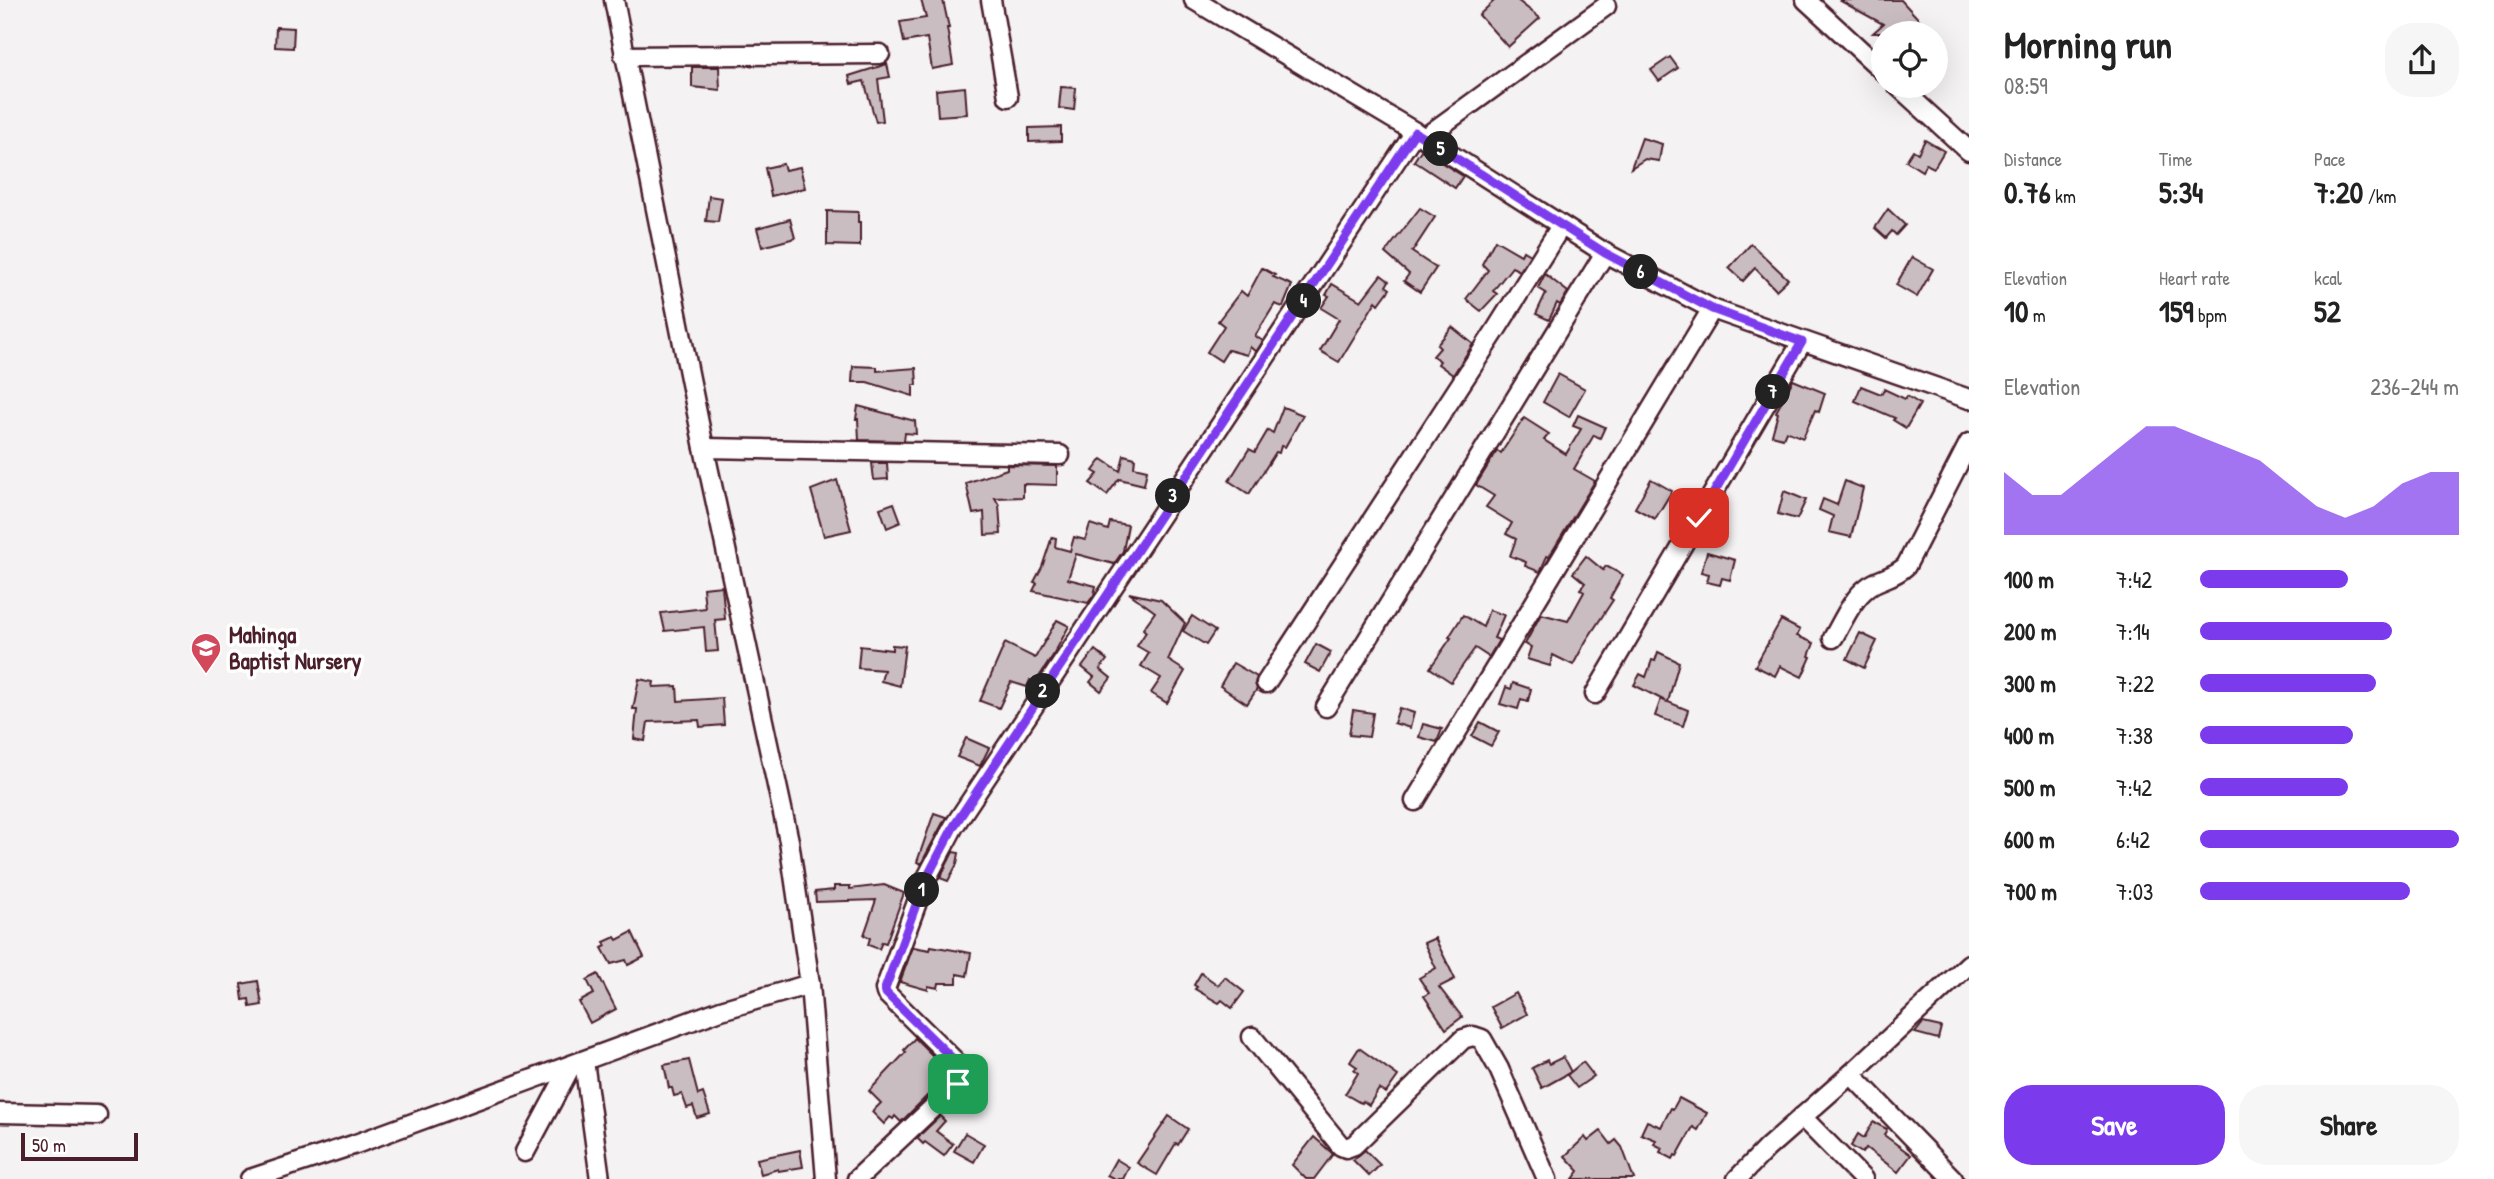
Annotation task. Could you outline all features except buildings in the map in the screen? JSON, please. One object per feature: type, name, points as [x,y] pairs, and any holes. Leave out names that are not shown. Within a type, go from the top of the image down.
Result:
[{"type":"street","points":[[614,0],[704,448],[789,841],[810,984],[826,1179]]},
{"type":"street","points":[[991,0],[1008,97]]},
{"type":"street","points":[[1194,0],[1420,135],[1605,253],[1712,309],[1969,399]]},
{"type":"street","points":[[1806,0],[1871,60]]},
{"type":"street","points":[[858,1179],[958,1084],[963,1076],[963,1069],[885,989],[924,883],[954,826],[1420,135],[1606,6]]},
{"type":"street","points":[[624,57],[880,54]]},
{"type":"street","points":[[1911,98],[1969,151]]},
{"type":"street","points":[[1266,683],[1561,226]]},
{"type":"street","points":[[1326,707],[1605,253]]},
{"type":"street","points":[[1415,801],[1712,309]]},
{"type":"street","points":[[1595,694],[1802,342]]},
{"type":"street","points":[[1833,638],[1858,597],[1869,585],[1898,574],[1906,566],[1969,443]]},
{"type":"street","points":[[704,448],[1060,455]]},
{"type":"street","points":[[1737,1179],[1801,1116],[1851,1074],[1969,964]]},
{"type":"street","points":[[250,1179],[353,1145],[721,1010],[810,984]]},
{"type":"street","points":[[1252,1037],[1340,1146],[1346,1148],[1354,1145],[1463,1039],[1473,1036],[1482,1039],[1499,1069],[1547,1179]]},
{"type":"street","points":[[525,1152],[577,1063]]},
{"type":"street","points":[[577,1063],[600,1179]]},
{"type":"street","points":[[1851,1074],[1953,1179]]},
{"type":"street","points":[[0,1114],[97,1115]]},
{"type":"street","points":[[1801,1116],[1863,1179]]},
{"type":"place","name":"Mahinga Baptist Nursery","points":[[206,675]]},
{"type":"route","points":[[958,1084],[963,1076],[963,1069],[885,989],[924,883],[954,826],[1415,132],[1605,253],[1712,309],[1802,342],[1699,518]]}]
